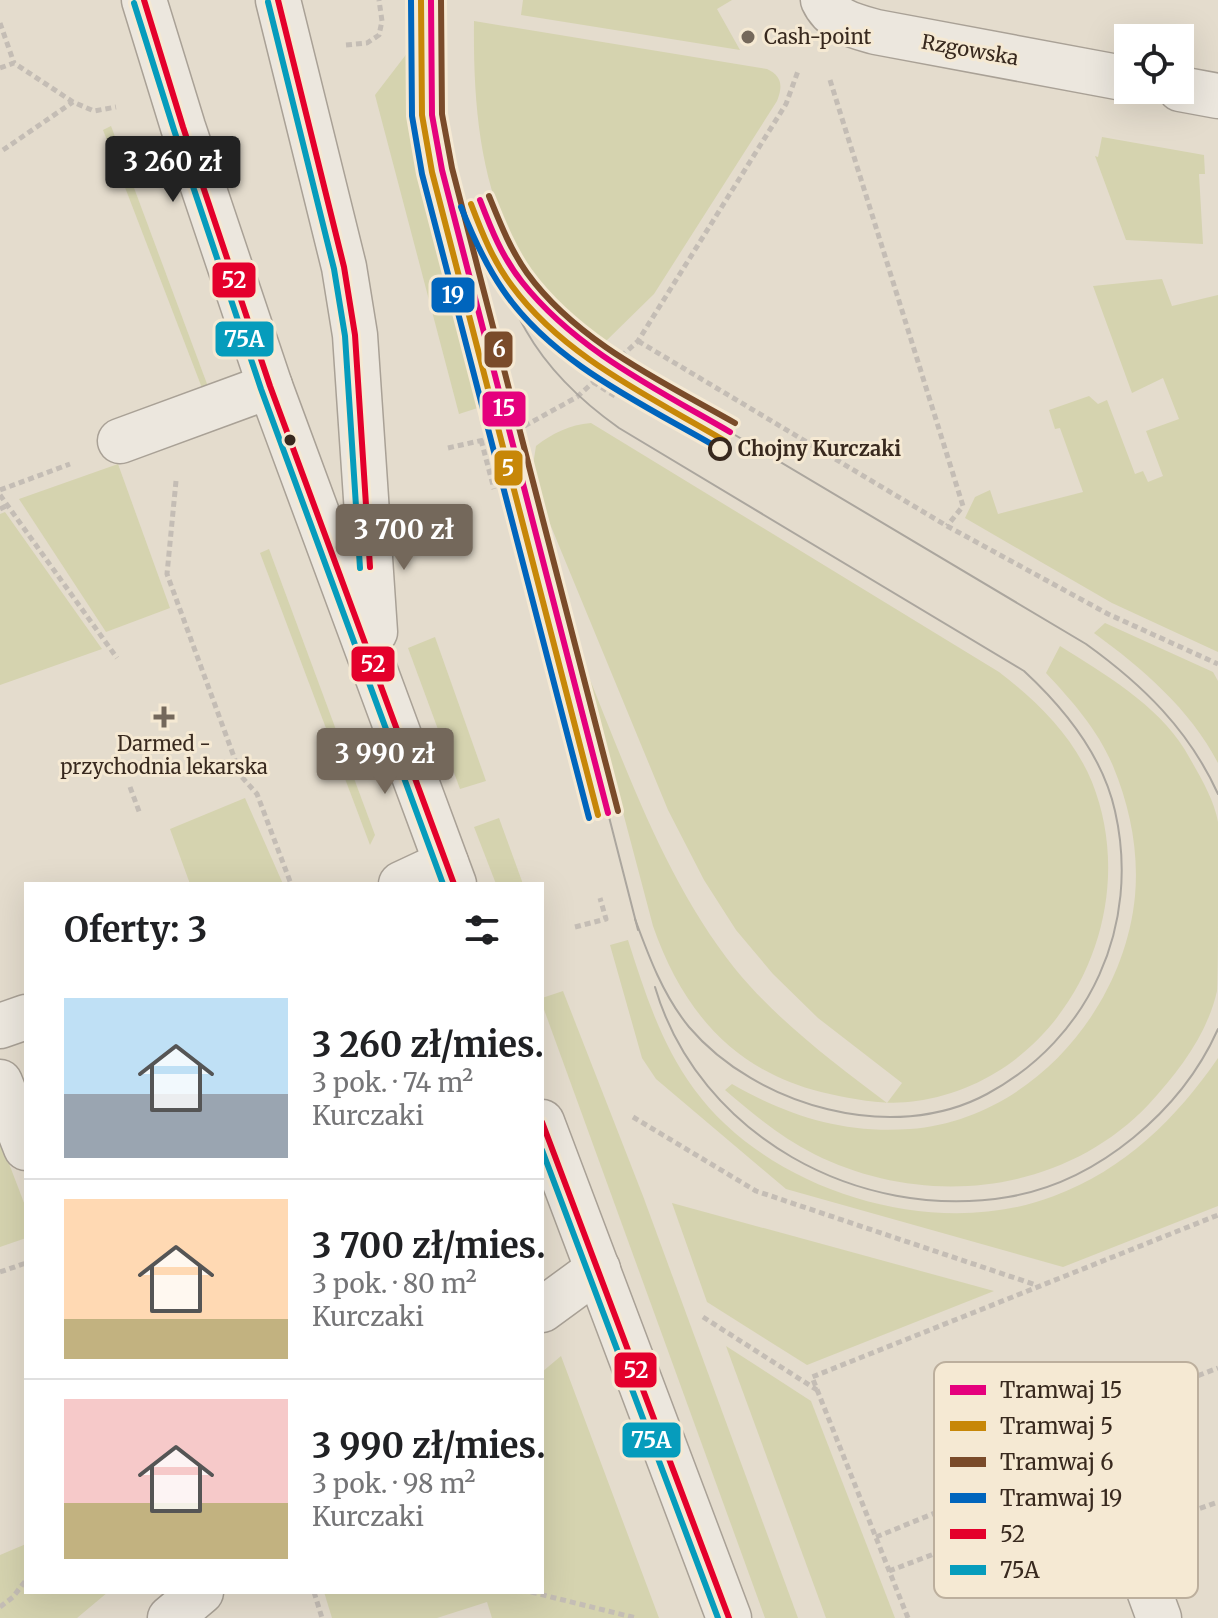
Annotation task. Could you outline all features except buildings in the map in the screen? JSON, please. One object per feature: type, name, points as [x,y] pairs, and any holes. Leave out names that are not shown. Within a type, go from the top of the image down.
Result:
[{"type":"street","points":[[144,0],[270,386],[450,874],[411,882]]},
{"type":"street","points":[[278,0],[344,267],[355,335],[380,685]]},
{"type":"street","name":"Rzgowska","points":[[823,0],[827,9],[838,19],[876,32],[1114,76]]},
{"type":"street","points":[[1194,92],[1218,96]]},
{"type":"street","points":[[120,441],[270,386]]},
{"type":"street","points":[[0,1026],[24,1018]]},
{"type":"street","points":[[0,1082],[24,1143]]},
{"type":"street","points":[[544,1127],[729,1618]]},
{"type":"street","points":[[544,1309],[598,1269]]},
{"type":"street","points":[[170,1618],[199,1594]]},
{"type":"street","points":[[1152,1598],[1159,1618]]},
{"type":"path","points":[[0,23],[14,63],[73,102],[94,111],[114,108]]},
{"type":"path","points":[[0,68],[14,63]]},
{"type":"path","points":[[448,448],[510,434],[577,397],[638,341],[786,104],[798,71]]},
{"type":"path","points":[[830,80],[963,506],[947,526]]},
{"type":"path","points":[[3,150],[73,102]]},
{"type":"path","points":[[638,341],[947,526],[1108,614],[1218,664]]},
{"type":"path","points":[[593,382],[618,398]]},
{"type":"path","points":[[481,440],[494,489]]},
{"type":"path","points":[[81,459],[0,493],[117,658]]},
{"type":"path","points":[[177,471],[167,574],[241,776],[257,794],[290,882]]},
{"type":"path","points":[[0,509],[8,505]]},
{"type":"path","points":[[130,787],[140,814]]},
{"type":"path","points":[[575,927],[606,919],[600,898]]},
{"type":"path","points":[[633,1117],[756,1191],[1037,1286]]},
{"type":"path","points":[[908,1618],[812,1377],[1217,1215],[1218,1205]]},
{"type":"path","points":[[0,1272],[24,1264]]},
{"type":"path","points":[[703,1317],[817,1390]]},
{"type":"path","points":[[1198,1376],[1218,1368]]},
{"type":"path","points":[[876,1537],[934,1513]]},
{"type":"path","points":[[889,1571],[934,1554]]},
{"type":"path","points":[[0,1607],[24,1583]]},
{"type":"path","points":[[315,1594],[322,1618]]},
{"type":"path","points":[[539,1594],[636,1618]]},
{"type":"shaded area","points":[[523,0],[732,0],[717,9],[740,50],[521,15]]},
{"type":"shaded area","points":[[474,21],[767,69],[780,82],[777,101],[654,294],[605,342],[544,290],[506,230],[485,163],[479,127]]},
{"type":"shaded area","points":[[418,39],[424,142],[432,186],[487,405],[459,414],[375,95]]},
{"type":"shaded area","points":[[111,126],[213,400],[202,388],[103,130]]},
{"type":"shaded area","points":[[1102,137],[1204,155],[1205,174],[1199,174],[1203,244],[1126,240],[1095,156],[1098,157]]},
{"type":"shaded area","points":[[1162,279],[1172,306],[1218,295],[1218,652],[1112,603],[965,518],[975,497],[990,490],[998,514],[1083,492],[1060,428],[1055,429],[1049,410],[1089,396],[1098,404],[1107,400],[1135,474],[1143,471],[1148,482],[1163,476],[1146,431],[1179,419],[1163,378],[1132,393],[1093,286]]},
{"type":"shaded area","points":[[591,423],[999,672],[1040,707],[1075,749],[1092,782],[1106,833],[1108,885],[1098,936],[1079,984],[1050,1026],[1013,1061],[968,1087],[916,1101],[887,1102],[902,1083],[818,1018],[773,974],[736,930],[704,880],[668,810],[550,524],[533,465],[536,446],[542,441],[568,428]]},
{"type":"shaded area","points":[[118,464],[170,608],[106,632],[19,499]]},
{"type":"shaded area","points":[[5,512],[102,649],[0,685],[0,514]]},
{"type":"shaded area","points":[[269,549],[375,835],[370,845],[260,553]]},
{"type":"shaded area","points":[[1105,623],[1213,672],[1218,681],[1218,763],[1194,725],[1164,691],[1094,633]]},
{"type":"shaded area","points":[[435,637],[486,781],[460,789],[408,648]]},
{"type":"shaded area","points":[[1060,646],[1128,691],[1160,718],[1185,750],[1213,804],[1218,822],[1217,991],[1206,1023],[1171,1079],[1149,1104],[1114,1135],[1076,1158],[1034,1174],[990,1184],[946,1186],[901,1182],[856,1171],[814,1154],[779,1133],[725,1090],[732,1084],[796,1114],[863,1129],[910,1129],[953,1121],[994,1105],[1031,1082],[1063,1052],[1090,1018],[1112,980],[1127,939],[1135,896],[1136,862],[1132,830],[1113,766],[1100,740],[1084,716],[1046,673]]},
{"type":"shaded area","points":[[584,665],[650,824],[688,900],[711,936],[736,970],[770,1007],[807,1041],[886,1102],[821,1092],[789,1082],[736,1052],[695,1009],[679,984],[653,926]]},
{"type":"shaded area","points":[[245,798],[282,882],[189,882],[170,829]]},
{"type":"shaded area","points":[[499,818],[522,882],[495,882],[474,827]]},
{"type":"shaded area","points":[[628,940],[663,1036],[694,1089],[726,1125],[765,1156],[809,1180],[858,1198],[908,1210],[958,1213],[1007,1209],[1054,1196],[1103,1172],[1147,1140],[1185,1101],[1218,1058],[1218,1206],[1063,1267],[786,1189],[656,1079],[642,1058],[610,945]]},
{"type":"shaded area","points":[[563,991],[643,1196],[798,1618],[765,1618],[544,1010],[544,997]]},
{"type":"shaded area","points":[[0,1140],[24,1203],[24,1239],[0,1247]]},
{"type":"shaded area","points":[[672,1203],[994,1291],[807,1365],[707,1302]]},
{"type":"shaded area","points":[[726,1346],[811,1401],[895,1618],[826,1618]]},
{"type":"shaded area","points":[[561,1356],[659,1618],[492,1618],[487,1602],[437,1618],[332,1618],[325,1594],[544,1594],[544,1370]]},
{"type":"shaded area","points":[[24,1545],[24,1594],[106,1594],[77,1618],[0,1618],[0,1555]]},
{"type":"tram line","name":"19","points":[[411,0],[412,116],[422,174],[589,818]]},
{"type":"tram line","name":"5","points":[[421,0],[422,115],[432,172],[598,815]]},
{"type":"tram line","name":"15","points":[[431,0],[432,115],[442,170],[608,813]]},
{"type":"tram line","name":"6","points":[[441,0],[442,114],[452,168],[618,811]]},
{"type":"tram line","name":"6","points":[[489,196],[521,264],[547,298],[570,320],[651,376],[735,423]]},
{"type":"tram line","name":"15","points":[[480,200],[509,263],[543,306],[618,366],[730,432]]},
{"type":"tram line","name":"5","points":[[471,204],[488,246],[505,276],[533,311],[557,334],[610,374],[725,441]]},
{"type":"tram line","points":[[481,204],[512,303],[526,331],[563,381],[619,428],[1024,671],[1080,735],[1101,772],[1115,811],[1121,854],[1120,896],[1113,936],[1099,975],[1080,1010],[1054,1043],[1023,1071],[987,1094],[950,1109],[910,1116],[869,1116],[828,1109],[788,1096],[751,1078],[717,1055],[680,1015],[658,975],[635,919]]},
{"type":"tram line","name":"19","points":[[461,207],[480,250],[503,290],[547,340],[602,381],[720,449]]},
{"type":"tram line","points":[[730,432],[1086,644],[1127,676],[1179,729],[1218,794]]},
{"type":"tram line","points":[[608,813],[638,930]]},
{"type":"tram line","points":[[655,987],[677,1040],[708,1086],[747,1126],[792,1157],[842,1181],[896,1196],[952,1201],[1008,1197],[1041,1189],[1105,1159],[1133,1138],[1183,1087],[1218,1029]]},
{"type":"transit line","name":"52","points":[[144,0],[270,386],[453,882]]},
{"type":"transit line","name":"52","points":[[278,0],[344,267],[355,335],[370,567]]},
{"type":"transit line","name":"75A","points":[[268,2],[334,269],[345,336],[360,568]]},
{"type":"transit line","name":"75A","points":[[134,3],[261,389],[442,882]]},
{"type":"transit line","name":"52","points":[[544,1127],[729,1618]]},
{"type":"transit line","name":"75A","points":[[544,1155],[718,1618]]},
{"type":"place","name":"Cash-point","points":[[748,37]]},
{"type":"place","name":"Chojny Kurczaki","points":[[720,449]]},
{"type":"place","name":"Darmed - przychodnia lekarska","points":[[164,717]]}]
